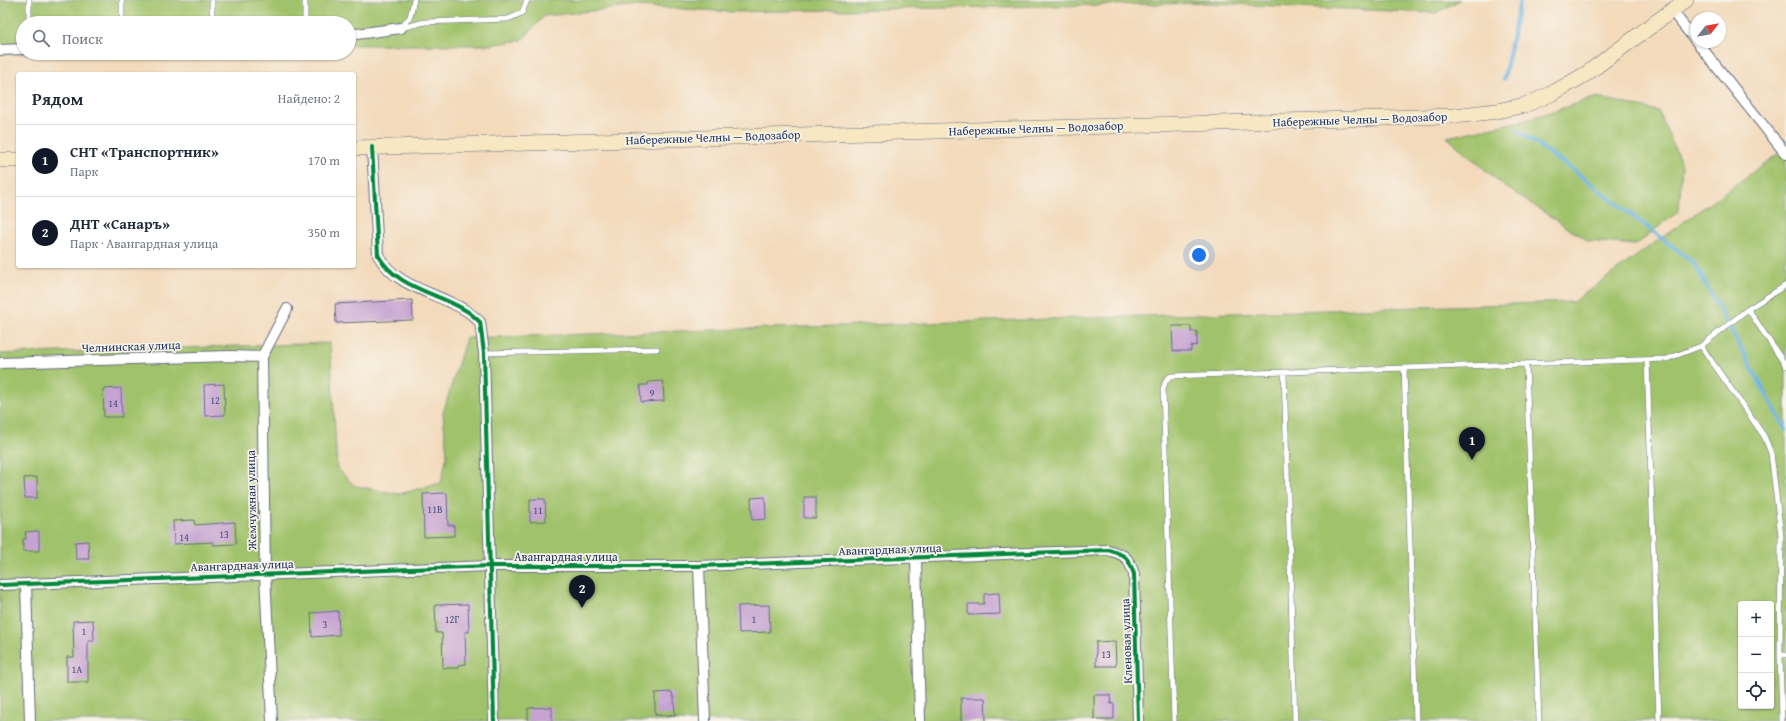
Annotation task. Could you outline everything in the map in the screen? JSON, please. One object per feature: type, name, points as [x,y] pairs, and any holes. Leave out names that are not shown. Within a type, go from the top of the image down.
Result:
[{"type":"main road","name":"Набережные Челны — Водозабор","points":[[356,148],[1454,116],[1497,111],[1525,105],[1552,94],[1586,74],[1686,0]]},
{"type":"main road","points":[[0,160],[16,160]]},
{"type":"street","points":[[1672,11],[1690,34]]},
{"type":"street","points":[[356,34],[401,28]]},
{"type":"street","points":[[1701,48],[1786,154]]},
{"type":"street","points":[[0,50],[16,49]]},
{"type":"street","points":[[372,147],[378,254],[385,266],[405,282],[466,310],[480,322],[484,353],[494,721]]},
{"type":"street","name":"Жемчужная улица","points":[[272,721],[265,574],[262,357],[287,309]]},
{"type":"street","name":"Челнинская улица","points":[[0,363],[230,356],[262,357]]},
{"type":"street","name":"Авангардная улица","points":[[0,585],[490,566],[699,566],[1108,550],[1122,554],[1129,561]]},
{"type":"street","points":[[916,558],[920,721]]},
{"type":"street","name":"Кленовая улица","points":[[1129,561],[1134,574],[1138,721]]},
{"type":"street","points":[[699,566],[705,721]]},
{"type":"street","points":[[26,584],[30,721]]},
{"type":"lane","points":[[29,16],[30,0]]},
{"type":"lane","points":[[122,0],[122,16]]},
{"type":"lane","points":[[212,0],[212,16]]},
{"type":"lane","points":[[305,0],[306,16]]},
{"type":"lane","points":[[401,28],[410,17],[414,0]]},
{"type":"lane","points":[[401,28],[425,22],[508,19],[522,14],[527,0]]},
{"type":"lane","points":[[1174,721],[1163,389],[1166,380],[1171,376],[1667,359],[1701,346],[1748,309],[1786,285]]},
{"type":"lane","points":[[1748,309],[1786,366]]},
{"type":"lane","points":[[1701,346],[1764,436],[1771,453],[1780,536],[1780,655],[1782,721]]},
{"type":"lane","points":[[484,353],[657,349]]},
{"type":"lane","points":[[1647,360],[1659,721]]},
{"type":"lane","points":[[1526,364],[1540,721]]},
{"type":"lane","points":[[1404,368],[1416,721]]},
{"type":"lane","points":[[1284,372],[1295,721]]},
{"type":"lane","points":[[1780,655],[1786,655]]},
{"type":"green space","points":[[0,0],[1460,0],[1436,13],[1208,3],[732,12],[638,6],[544,16],[522,40],[490,45],[356,45],[356,16],[16,16],[16,53],[0,54]]},
{"type":"green space","points":[[1597,97],[1658,111],[1682,165],[1679,211],[1635,245],[1588,241],[1504,186],[1447,137],[1522,121]]},
{"type":"green space","points":[[1786,148],[1786,721],[0,721],[0,354],[330,343],[337,468],[355,486],[399,494],[441,483],[447,455],[443,413],[466,338],[1573,302]]},
{"type":"building","points":[[412,300],[413,320],[336,323],[335,304]]},
{"type":"building","points":[[1172,326],[1191,326],[1191,332],[1197,331],[1197,345],[1191,346],[1191,351],[1173,351]]},
{"type":"building","points":[[663,381],[664,401],[641,402],[640,385],[648,385],[648,382]]},
{"type":"building","points":[[224,384],[225,415],[205,416],[204,385]]},
{"type":"building","points":[[121,388],[122,417],[104,417],[103,389]]},
{"type":"building","points":[[37,477],[37,498],[25,498],[24,478]]},
{"type":"building","points":[[447,493],[448,525],[454,525],[454,536],[424,537],[423,494]]},
{"type":"building","points":[[765,497],[766,519],[752,520],[751,498]]},
{"type":"building","points":[[804,497],[816,497],[816,518],[804,518]]},
{"type":"building","points":[[530,499],[545,499],[546,521],[530,522]]},
{"type":"building","points":[[194,520],[195,525],[235,522],[236,544],[213,545],[213,542],[174,544],[173,521]]},
{"type":"building","points":[[39,531],[39,551],[23,551],[23,539],[26,539],[25,532]]},
{"type":"building","points":[[88,541],[89,559],[76,559],[75,542]]},
{"type":"building","points":[[999,593],[1000,614],[968,615],[968,604],[984,604],[984,594]]},
{"type":"building","points":[[468,604],[469,632],[465,632],[466,664],[458,665],[458,668],[443,668],[442,633],[436,633],[435,605]]},
{"type":"building","points":[[769,605],[770,632],[739,633],[738,606]]},
{"type":"building","points":[[338,611],[339,635],[312,637],[311,613]]},
{"type":"building","points":[[93,620],[94,641],[88,641],[88,682],[67,682],[67,657],[74,657],[73,621]]},
{"type":"building","points":[[1115,641],[1116,666],[1096,666],[1096,642]]},
{"type":"building","points":[[672,692],[674,697],[675,715],[655,715],[655,693]]},
{"type":"building","points":[[1094,695],[1110,695],[1111,704],[1114,704],[1114,719],[1094,719]]},
{"type":"building","points":[[961,698],[985,698],[986,721],[961,721]]},
{"type":"building","points":[[552,707],[552,721],[528,721],[528,708]]},
{"type":"waterway","points":[[1504,79],[1520,0]]},
{"type":"waterway","points":[[1517,130],[1573,170],[1694,263],[1786,430]]},
{"type":"cycle path","points":[[372,147],[378,255],[395,275],[417,288],[454,304],[480,322],[484,353],[494,721]]},
{"type":"cycle path","points":[[0,585],[490,566],[699,566],[1108,550],[1123,555],[1128,560],[1134,574],[1138,721]]},
{"type":"place","name":"СНТ «Транспортник»","points":[[1472,460]]},
{"type":"place","name":"ДНТ «Санаръ»","points":[[582,608]]}]
